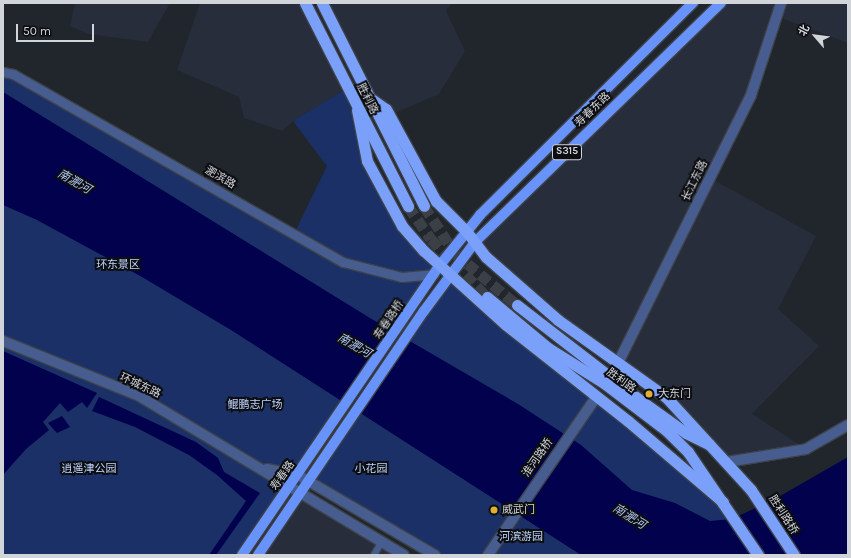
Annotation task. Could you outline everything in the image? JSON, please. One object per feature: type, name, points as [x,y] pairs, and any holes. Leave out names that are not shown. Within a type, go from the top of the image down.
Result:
[{"type":"highway","name":"胜利路","points":[[305,3],[357,110],[408,206]]},
{"type":"highway","name":"胜利路","points":[[322,3],[424,206]]},
{"type":"highway","points":[[370,98],[386,109],[436,200],[467,232],[486,257],[528,296],[666,397],[709,444]]},
{"type":"highway","points":[[357,110],[367,161],[402,226],[437,270],[450,274],[506,325],[723,502],[758,555]]},
{"type":"highway","name":"胜利路","points":[[487,297],[542,344],[604,383],[667,431],[688,452],[723,502]]},
{"type":"highway","name":"胜利路","points":[[517,304],[644,403],[686,433],[709,444],[751,490]]},
{"type":"highway","name":"胜利路桥","points":[[751,490],[794,555]]},
{"type":"main road","name":"寿春东路","points":[[414,303],[437,270],[480,215],[693,3]]},
{"type":"main road","name":"寿春东路","points":[[309,481],[424,311],[475,242],[721,3]]},
{"type":"main road","name":"寿春路桥","points":[[343,410],[414,303]]},
{"type":"main road","name":"寿春路","points":[[242,555],[343,410]]},
{"type":"main road","points":[[258,555],[309,481]]},
{"type":"street","name":"长江东路","points":[[618,363],[750,95],[780,3]]},
{"type":"street","name":"淝滨路","points":[[3,72],[13,74],[343,262],[402,277],[437,270]]},
{"type":"street","name":"环城东路","points":[[3,341],[139,396],[260,467],[404,555]]},
{"type":"street","name":"淮河路桥","points":[[488,555],[515,512],[596,397]]},
{"type":"street","points":[[727,462],[806,449],[846,428]]},
{"type":"street","name":"环城东路","points":[[260,467],[298,475],[435,555]]},
{"type":"street","points":[[374,555],[382,541]]},
{"type":"shaded area","points":[[75,3],[170,3],[148,42],[88,34],[70,26]]},
{"type":"shaded area","points":[[200,3],[305,3],[346,89],[293,121],[282,131],[244,118],[239,97],[177,70]]},
{"type":"shaded area","points":[[322,3],[452,3],[446,11],[465,51],[439,94],[390,115],[370,98]]},
{"type":"shaded area","points":[[721,3],[848,3],[848,43],[776,16],[751,95],[710,178],[816,236],[778,309],[819,346],[752,414],[806,449],[727,462],[666,397],[558,320],[475,242]]},
{"type":"shaded area","points":[[301,493],[404,555],[258,555]]},
{"type":"green space","points":[[3,72],[294,234],[327,166],[293,121],[346,89],[357,110],[367,161],[402,226],[440,265],[298,475],[261,468],[290,486],[242,555],[3,555]]},
{"type":"green space","points":[[450,274],[723,502],[757,555],[434,555],[309,481]]},
{"type":"water","name":"南淝河","points":[[3,92],[370,318],[518,404],[581,445],[632,490],[675,503],[710,521],[732,519],[775,499],[848,457],[848,552],[845,555],[581,555],[231,330],[142,277],[37,220],[3,205]]},
{"type":"water","points":[[3,351],[97,393],[87,408],[82,402],[68,412],[60,403],[43,422],[49,430],[26,449],[3,475]]},
{"type":"water","points":[[99,397],[196,442],[218,458],[224,472],[260,493],[216,555],[209,555],[246,501],[217,475],[189,455],[135,427],[92,411]]},
{"type":"water","points":[[62,416],[70,427],[57,433],[48,423]]},
{"type":"tunnel","points":[[408,206],[431,239],[487,297]]},
{"type":"tunnel","points":[[424,206],[455,253],[517,305]]},
{"type":"place","name":"大东门","points":[[649,394]]},
{"type":"place","name":"威武门","points":[[494,510]]},
{"type":"park label","name":"环东景区","points":[[118,265]]},
{"type":"park label","name":"鲲鹏志广场","points":[[255,405]]},
{"type":"park label","name":"逍遥津公园","points":[[89,469]]},
{"type":"park label","name":"小花园","points":[[371,469]]},
{"type":"park label","name":"河滨游园","points":[[521,537]]}]
